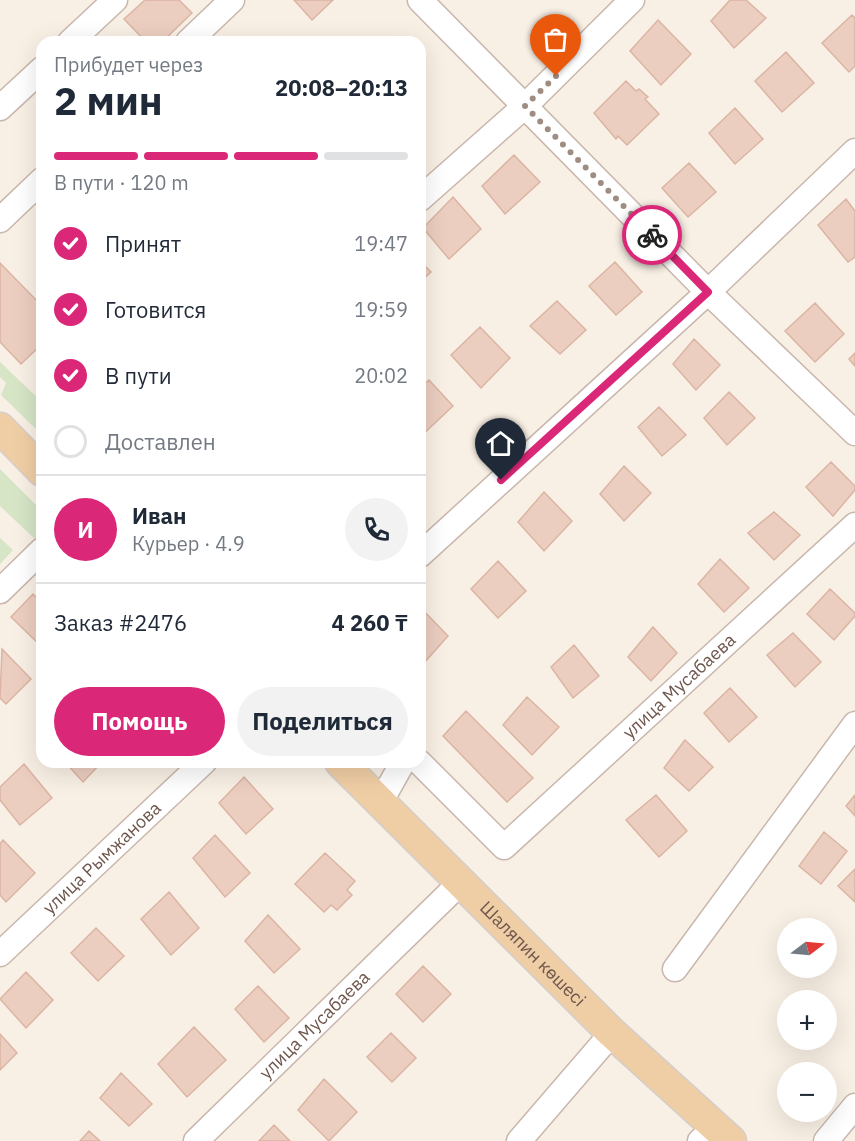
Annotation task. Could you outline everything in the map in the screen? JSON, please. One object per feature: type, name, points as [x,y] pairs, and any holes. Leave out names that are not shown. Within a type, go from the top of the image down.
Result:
[{"type":"main road","points":[[0,428],[36,465]]},
{"type":"main road","name":"Шаляпин көшесі","points":[[346,768],[716,1137]]},
{"type":"street","points":[[76,36],[115,0]]},
{"type":"street","points":[[194,36],[232,0]]},
{"type":"street","points":[[420,0],[708,292],[855,433]]},
{"type":"street","points":[[426,194],[525,106],[632,0]]},
{"type":"street","points":[[0,108],[36,75]]},
{"type":"street","points":[[426,550],[708,292],[855,151]]},
{"type":"street","points":[[0,220],[36,186]]},
{"type":"street","name":"улица Мусабаева","points":[[425,768],[504,847],[852,534]]},
{"type":"street","points":[[0,591],[36,556]]},
{"type":"street","points":[[675,969],[855,724]]},
{"type":"street","name":"улица Рымжанова","points":[[0,954],[198,768]]},
{"type":"street","points":[[380,803],[400,768]]},
{"type":"street","name":"улица Мусабаева","points":[[196,1141],[460,883]]},
{"type":"street","points":[[519,1141],[612,1033]]},
{"type":"street","points":[[826,1141],[855,1106]]},
{"type":"green space","points":[[0,362],[36,396],[36,429],[1,395],[6,383],[0,377]]},
{"type":"green space","points":[[0,469],[36,505],[36,540],[0,506]]},
{"type":"green space","points":[[0,538],[13,550],[0,564]]},
{"type":"building","points":[[145,0],[179,0],[192,13],[168,36],[140,36],[124,19]]},
{"type":"building","points":[[294,0],[333,0],[312,20]]},
{"type":"building","points":[[730,0],[746,0],[766,18],[734,48],[711,21]]},
{"type":"building","points":[[852,15],[855,18],[855,66],[849,72],[822,43]]},
{"type":"building","points":[[658,20],[691,54],[661,85],[630,51]]},
{"type":"building","points":[[786,52],[814,83],[782,112],[755,81]]},
{"type":"building","points":[[626,81],[636,91],[639,89],[648,97],[645,99],[659,114],[627,145],[618,136],[616,139],[594,113]]},
{"type":"building","points":[[735,108],[763,139],[735,164],[709,133]]},
{"type":"building","points":[[514,155],[540,182],[505,214],[482,186]]},
{"type":"building","points":[[689,163],[716,192],[688,217],[662,188]]},
{"type":"building","points":[[453,197],[481,229],[449,259],[426,232],[426,225]]},
{"type":"building","points":[[846,199],[855,211],[855,257],[848,262],[818,225]]},
{"type":"building","points":[[615,262],[642,292],[616,315],[589,286]]},
{"type":"building","points":[[0,263],[36,300],[36,350],[21,364],[0,342]]},
{"type":"building","points":[[426,267],[431,272],[426,277]]},
{"type":"building","points":[[557,301],[586,330],[560,354],[530,326]]},
{"type":"building","points":[[815,303],[844,334],[815,362],[785,331]]},
{"type":"building","points":[[480,327],[510,358],[481,388],[451,355]]},
{"type":"building","points":[[694,339],[720,365],[696,390],[673,364]]},
{"type":"building","points":[[855,353],[855,366],[849,359]]},
{"type":"building","points":[[429,380],[453,406],[426,431],[426,383]]},
{"type":"building","points":[[729,392],[755,418],[727,445],[704,418]]},
{"type":"building","points":[[659,407],[686,435],[662,456],[638,427]]},
{"type":"building","points":[[831,462],[855,486],[855,490],[833,516],[806,487]]},
{"type":"building","points":[[624,466],[651,493],[624,521],[600,494]]},
{"type":"building","points":[[544,492],[572,521],[544,551],[518,522]]},
{"type":"building","points":[[774,512],[800,535],[774,560],[748,533]]},
{"type":"building","points":[[720,559],[749,588],[724,612],[698,584]]},
{"type":"building","points":[[498,561],[526,591],[498,618],[471,589]]},
{"type":"building","points":[[830,589],[855,613],[855,616],[834,640],[807,614]]},
{"type":"building","points":[[33,594],[36,597],[36,641],[11,617]]},
{"type":"building","points":[[426,613],[448,636],[426,661]]},
{"type":"building","points":[[653,627],[677,653],[651,681],[628,657]]},
{"type":"building","points":[[793,633],[821,662],[795,687],[767,655]]},
{"type":"building","points":[[574,645],[599,676],[573,698],[551,667]]},
{"type":"building","points":[[2,649],[31,679],[6,704],[0,698]]},
{"type":"building","points":[[730,688],[757,717],[729,742],[704,713]]},
{"type":"building","points":[[527,697],[559,727],[532,755],[503,725]]},
{"type":"building","points":[[466,711],[533,778],[507,802],[443,736]]},
{"type":"building","points":[[685,740],[713,767],[689,791],[664,768]]},
{"type":"building","points":[[24,764],[52,798],[20,825],[0,800],[0,787]]},
{"type":"building","points":[[70,768],[96,768],[83,782]]},
{"type":"building","points":[[244,777],[273,809],[246,834],[219,803]]},
{"type":"building","points":[[656,795],[687,831],[659,857],[626,820]]},
{"type":"building","points":[[855,795],[855,816],[846,806]]},
{"type":"building","points":[[824,832],[847,851],[821,884],[799,866]]},
{"type":"building","points":[[215,835],[250,873],[225,897],[193,858]]},
{"type":"building","points":[[3,840],[35,873],[6,902],[0,895],[0,844]]},
{"type":"building","points":[[325,853],[355,881],[347,890],[352,895],[337,910],[331,905],[324,912],[295,884]]},
{"type":"building","points":[[855,869],[855,902],[838,886]]},
{"type":"building","points":[[169,892],[199,928],[171,955],[141,919]]},
{"type":"building","points":[[268,915],[300,949],[274,973],[245,941]]},
{"type":"building","points":[[96,928],[124,956],[98,981],[71,953]]},
{"type":"building","points":[[423,966],[451,994],[423,1022],[396,994]]},
{"type":"building","points":[[26,972],[53,1000],[26,1028],[0,999]]},
{"type":"building","points":[[258,986],[289,1018],[264,1042],[235,1009]]},
{"type":"building","points":[[194,1027],[226,1060],[187,1097],[158,1064]]},
{"type":"building","points":[[391,1033],[416,1058],[392,1082],[367,1057]]},
{"type":"building","points":[[0,1034],[17,1053],[0,1070]]},
{"type":"building","points":[[121,1073],[152,1104],[129,1126],[100,1098]]},
{"type":"building","points":[[324,1079],[357,1112],[329,1141],[298,1110]]},
{"type":"building","points":[[274,1125],[290,1141],[259,1141]]},
{"type":"building","points":[[89,1131],[100,1141],[80,1141]]},
{"type":"way so far","points":[[556,76],[525,106],[652,235]]},
{"type":"route","points":[[501,480],[708,292],[652,235]]}]
